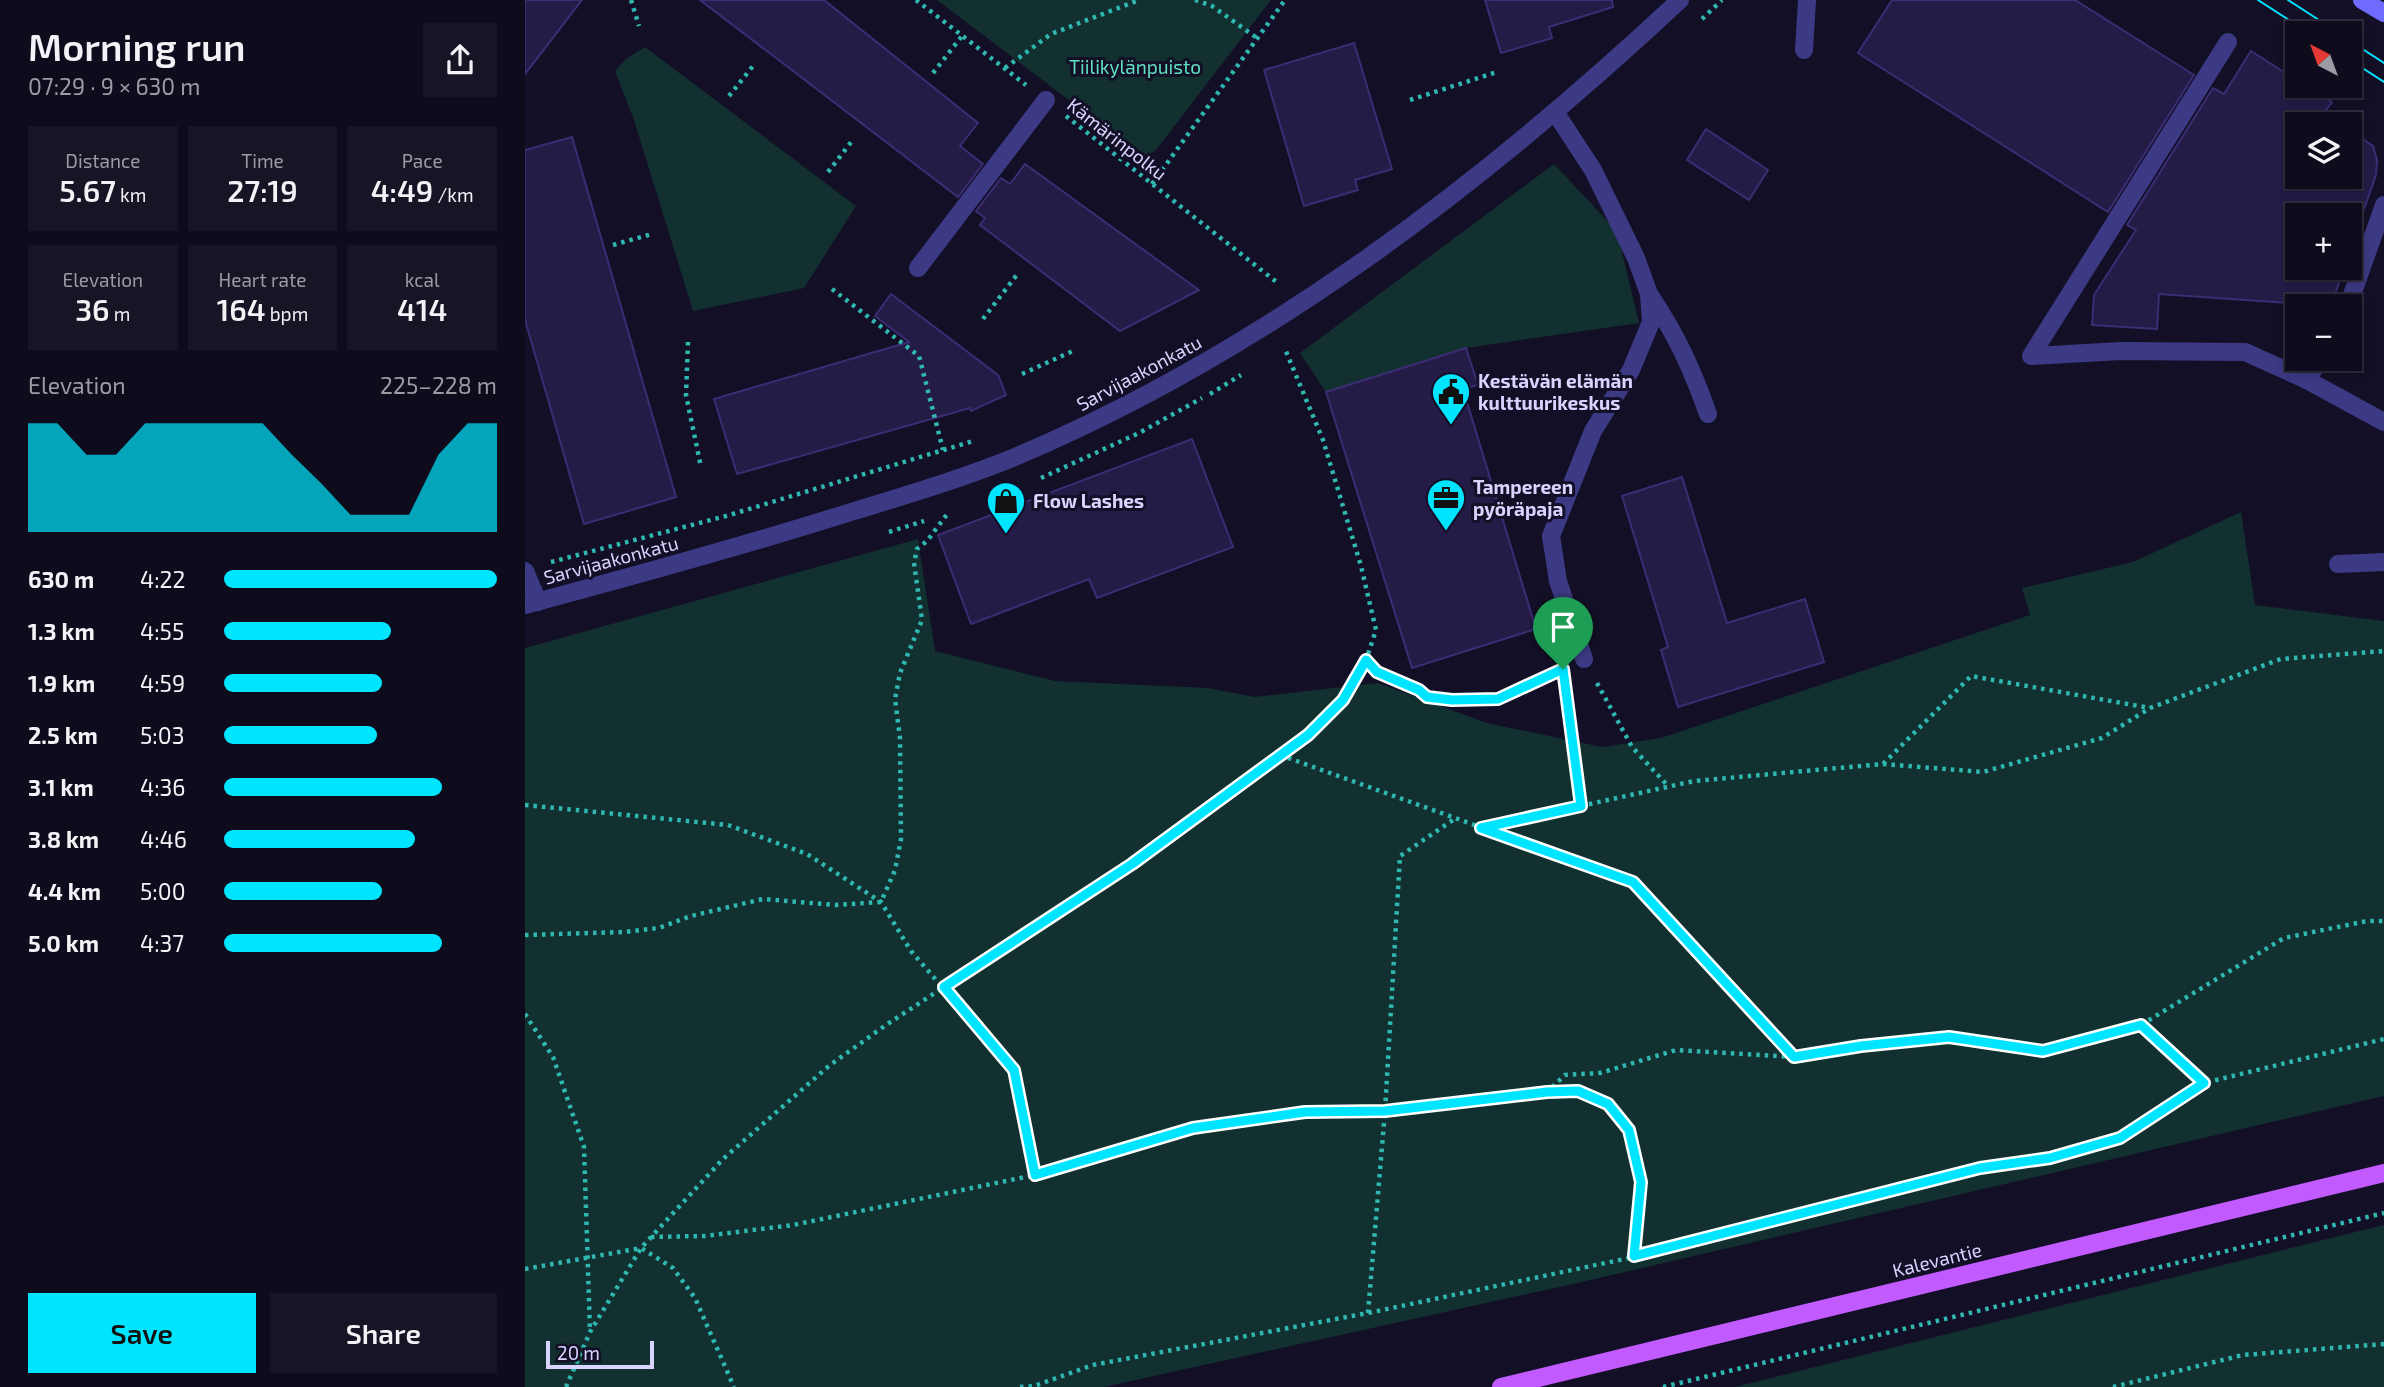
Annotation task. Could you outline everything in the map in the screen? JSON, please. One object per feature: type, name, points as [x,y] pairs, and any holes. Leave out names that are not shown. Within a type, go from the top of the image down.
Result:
[{"type":"main road","points":[[2362,0],[2384,13]]},
{"type":"main road","name":"Kalevantie","points":[[1501,1387],[2384,1173]]},
{"type":"street","name":"Sarvijaakonkatu","points":[[531,604],[766,539],[952,481],[1126,407],[1209,360],[1295,306],[1426,215],[1598,76],[1680,0]]},
{"type":"street","points":[[1804,50],[1807,0]]},
{"type":"street","points":[[2228,42],[2031,356],[2121,351],[2245,352],[2307,380],[2384,422]]},
{"type":"street","points":[[918,268],[1046,100]]},
{"type":"street","points":[[1555,112],[1593,170],[1636,258],[1649,294],[1676,335],[1691,365],[1707,414]]},
{"type":"street","points":[[2352,294],[2384,205]]},
{"type":"street","points":[[1584,659],[1558,581],[1551,536],[1593,431],[1631,370],[1651,322],[1649,294]]},
{"type":"street","points":[[2307,380],[2313,371]]},
{"type":"street","points":[[2338,564],[2384,562]]},
{"type":"street","points":[[525,571],[531,604]]},
{"type":"path","points":[[631,0],[639,26]]},
{"type":"path","name":"Kämärinpolku","points":[[916,0],[1279,283],[1295,306]]},
{"type":"path","points":[[1005,68],[1051,34],[1139,0]]},
{"type":"path","points":[[1195,0],[1212,6],[1257,38]]},
{"type":"path","points":[[1152,184],[1285,0]]},
{"type":"path","points":[[933,73],[962,36]]},
{"type":"path","points":[[729,96],[753,66]]},
{"type":"path","points":[[1410,100],[1497,72]]},
{"type":"path","points":[[828,172],[852,141]]},
{"type":"path","points":[[613,245],[652,234]]},
{"type":"path","points":[[983,319],[1019,272]]},
{"type":"path","points":[[1271,288],[1287,279]]},
{"type":"path","points":[[832,289],[919,356],[943,450]]},
{"type":"path","points":[[688,342],[686,395],[701,467]]},
{"type":"path","points":[[566,1387],[590,1332],[641,1248],[723,1159],[830,1065],[1132,864],[1308,735],[1343,700],[1366,660],[1376,630],[1361,566],[1323,440],[1285,349]]},
{"type":"path","points":[[1022,374],[1075,350]]},
{"type":"path","points":[[549,563],[726,516],[979,439]]},
{"type":"path","points":[[881,902],[895,870],[901,839],[900,738],[895,699],[900,673],[922,620],[913,563],[917,549],[927,541],[948,513]]},
{"type":"path","points":[[1481,828],[1694,781],[1883,764],[1983,772],[2102,738],[2150,708],[2281,659],[2384,651]]},
{"type":"path","points":[[1584,659],[1632,747],[1668,786]]},
{"type":"path","points":[[1366,660],[1377,672],[1419,690],[1427,697],[1452,700],[1498,699],[1563,669],[1581,806]]},
{"type":"path","points":[[1883,764],[1971,676],[2150,708]]},
{"type":"path","points":[[1280,755],[1633,882],[1794,1057]]},
{"type":"path","points":[[525,805],[728,825],[807,854],[881,902],[911,951],[1014,1070],[1035,1175]]},
{"type":"path","points":[[1368,1313],[1385,1111],[1400,856],[1454,819]]},
{"type":"path","points":[[525,935],[624,932],[659,928],[691,916],[763,899],[835,905],[881,902]]},
{"type":"path","points":[[1547,1092],[1565,1074],[1600,1073],[1676,1050],[1794,1057],[1861,1046],[1949,1037],[2043,1051],[2141,1025],[2284,938],[2367,920],[2384,921]]},
{"type":"path","points":[[525,1014],[553,1057],[584,1147],[590,1332]]},
{"type":"path","points":[[2141,1025],[2204,1083]]},
{"type":"path","points":[[1020,1387],[1034,1386],[1093,1365],[1368,1313],[1634,1256],[1980,1168],[2050,1158],[2120,1138],[2204,1083],[2384,1039]]},
{"type":"path","points":[[651,1237],[705,1236],[793,1225],[1035,1175],[1193,1128],[1305,1112],[1385,1111],[1547,1092],[1578,1091],[1608,1104],[1629,1130],[1641,1182],[1634,1256]]},
{"type":"path","points":[[1663,1387],[2384,1213]]},
{"type":"path","points":[[525,1269],[641,1248],[673,1268],[695,1298],[734,1387]]},
{"type":"path","points":[[2113,1387],[2243,1355],[2384,1344]]},
{"type":"green space","name":"Tiilikylänpuisto","points":[[937,0],[1271,0],[1156,150],[1148,155],[1140,154]]},
{"type":"green space","points":[[645,47],[856,206],[804,288],[693,311],[634,120],[615,71],[626,59]]},
{"type":"green space","points":[[1554,164],[1617,231],[1639,323],[1466,348],[1326,392],[1300,353]]},
{"type":"green space","points":[[2241,512],[2255,605],[2384,621],[2384,1096],[1582,1282],[1104,1387],[525,1387],[525,648],[918,539],[935,651],[1055,681],[1208,688],[1255,697],[1378,683],[1487,723],[1602,747],[1661,738],[2030,615],[2022,588],[2133,562]]},
{"type":"green space","points":[[2384,1225],[2384,1387],[1735,1387],[2347,1234]]},
{"type":"building","points":[[525,0],[582,0],[525,74]]},
{"type":"building","points":[[700,0],[824,0],[978,123],[960,146],[983,164],[958,197]]},
{"type":"building","points":[[1485,0],[1612,0],[1613,7],[1549,27],[1552,38],[1501,53]]},
{"type":"building","points":[[1892,0],[2075,0],[2194,75],[2108,212],[1858,53]]},
{"type":"building","points":[[1354,43],[1392,169],[1355,180],[1358,190],[1304,206],[1264,70]]},
{"type":"building","points":[[2251,51],[2285,73],[2285,98],[2326,98],[2332,102],[2325,112],[2285,112],[2285,189],[2362,189],[2362,139],[2373,146],[2377,160],[2376,175],[2362,215],[2362,203],[2285,203],[2285,280],[2340,280],[2335,294],[2285,294],[2285,303],[2159,294],[2157,329],[2092,325],[2094,295],[2136,230],[2127,225],[2213,88],[2224,94]]},
{"type":"building","points":[[1706,129],[1768,170],[1749,200],[1687,160]]},
{"type":"building","points":[[572,137],[676,497],[584,524],[525,320],[525,150]]},
{"type":"building","points":[[1025,164],[1199,290],[1120,331],[980,225],[985,218],[976,211],[1001,178],[1010,184]]},
{"type":"building","points":[[891,294],[998,375],[1006,395],[971,411],[970,408],[737,474],[714,399],[909,342],[875,316]]},
{"type":"building","points":[[1466,348],[1478,385],[1463,389],[1536,629],[1412,668],[1326,392]]},
{"type":"building","points":[[1192,439],[1233,547],[1097,598],[1089,579],[971,624],[938,535]]},
{"type":"building","points":[[1682,477],[1727,623],[1805,599],[1824,662],[1678,707],[1661,650],[1668,647],[1622,496]]},
{"type":"tram line","points":[[2258,0],[2290,21]]},
{"type":"tram line","points":[[2288,0],[2320,21]]},
{"type":"tram line","points":[[2363,49],[2384,63]]},
{"type":"tram line","points":[[2363,68],[2384,82]]},
{"type":"place","name":"Kestävän elämän kulttuurikeskus","points":[[1451,426]]},
{"type":"place","name":"Tampereen pyöräpaja","points":[[1446,532]]},
{"type":"place","name":"Flow Lashes","points":[[1006,535]]},
{"type":"route","points":[[1366,660],[1377,672],[1390,675],[1427,697],[1452,700],[1498,699],[1563,669],[1581,806],[1481,828],[1633,882],[1794,1057],[1861,1046],[1949,1037],[2043,1051],[2141,1025],[2204,1083],[2120,1138],[2050,1158],[1980,1168],[1634,1256],[1641,1182],[1629,1130],[1608,1104],[1578,1091],[1547,1092],[1385,1111],[1305,1112],[1193,1128],[1035,1175],[1014,1070],[944,987],[1132,864],[1308,735],[1343,700],[1366,660]]}]
